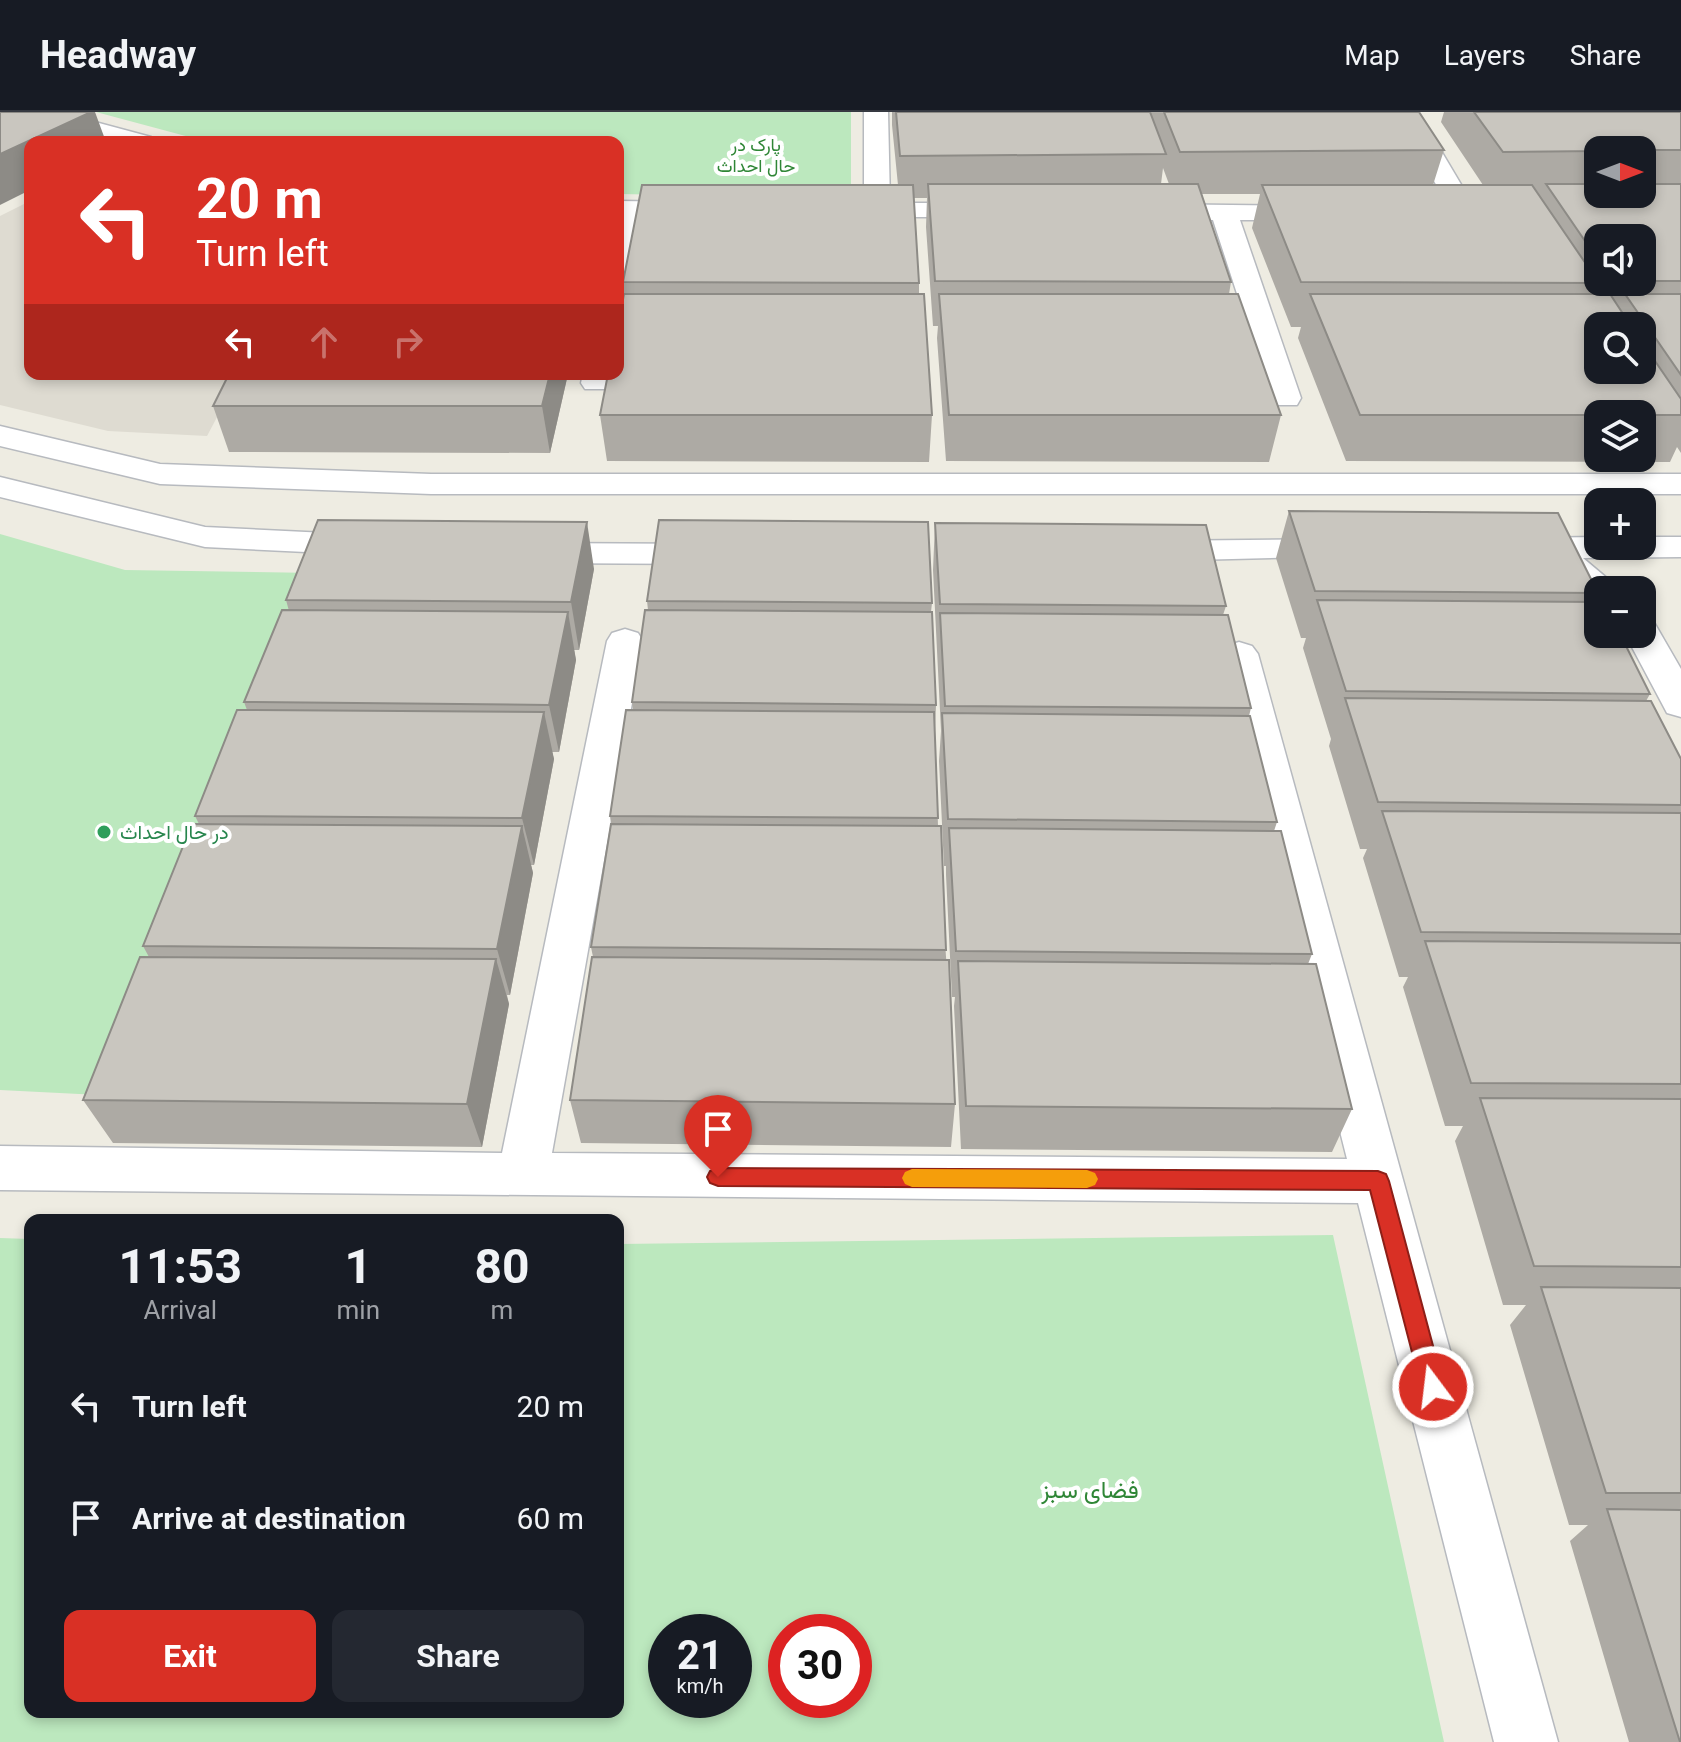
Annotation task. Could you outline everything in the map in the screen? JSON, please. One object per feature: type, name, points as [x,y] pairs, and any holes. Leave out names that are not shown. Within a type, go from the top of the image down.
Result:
[{"type":"street","points":[[31,112],[120,136]]},
{"type":"street","points":[[876,112],[877,211]]},
{"type":"street","points":[[1406,112],[1465,213]]},
{"type":"street","points":[[624,209],[728,210]]},
{"type":"street","points":[[832,211],[1019,211]]},
{"type":"street","points":[[1129,212],[1345,212]]},
{"type":"street","points":[[1224,212],[1286,398]]},
{"type":"street","points":[[1435,213],[1496,213]]},
{"type":"street","points":[[0,436],[160,474],[431,484],[1681,484]]},
{"type":"street","points":[[0,487],[205,537],[397,546]]},
{"type":"street","points":[[1485,548],[1681,547]]},
{"type":"street","points":[[1548,548],[1585,576]]},
{"type":"street","points":[[1119,551],[1374,549]]},
{"type":"street","points":[[493,551],[572,555],[743,554]]},
{"type":"street","points":[[523,1175],[625,641]]},
{"type":"street","points":[[1651,648],[1681,704]]},
{"type":"street","points":[[1239,654],[1526,1742]]},
{"type":"street","points":[[0,1168],[1378,1181]]},
{"type":"shaded area","points":[[24,204],[24,380],[237,380],[207,436],[108,431],[0,405],[0,216]]},
{"type":"green space","name":"پارک در حال احداث","points":[[96,112],[851,112],[851,198],[624,194],[624,136],[186,136]]},
{"type":"green space","name":"در حال احداث","points":[[0,534],[125,570],[317,573],[99,1095],[0,1090]]},
{"type":"green space","name":"فضای سبز","points":[[1333,1235],[1444,1742],[0,1742],[0,1238],[24,1239],[24,1718],[624,1718],[624,1244]]},
{"type":"building","points":[[0,112],[91,112],[39,136],[24,136],[24,143],[0,154]]},
{"type":"building","points":[[896,112],[1150,112],[1166,154],[900,156]]},
{"type":"building","points":[[1164,112],[1419,112],[1444,150],[1180,152]]},
{"type":"building","points":[[1474,112],[1681,112],[1681,150],[1656,150],[1656,136],[1584,136],[1584,151],[1503,152]]},
{"type":"building","points":[[928,184],[1198,184],[1231,282],[935,281]]},
{"type":"building","points":[[1546,184],[1584,184],[1584,208],[1656,208],[1656,184],[1681,184],[1681,281],[1656,281],[1656,224],[1584,224],[1584,240]]},
{"type":"building","points":[[642,185],[913,185],[919,283],[624,282]]},
{"type":"building","points":[[1262,185],[1532,185],[1584,261],[1584,283],[1301,282]]},
{"type":"building","points":[[624,294],[924,294],[932,415],[600,415],[607,380],[624,380]]},
{"type":"building","points":[[939,294],[1238,294],[1281,415],[949,415]]},
{"type":"building","points":[[1310,294],[1611,296],[1622,312],[1584,312],[1584,384],[1656,384],[1656,362],[1681,399],[1681,415],[1656,415],[1656,400],[1584,400],[1584,415],[1360,415]]},
{"type":"building","points":[[1681,294],[1681,375],[1656,339],[1656,312],[1637,312],[1626,296]]},
{"type":"building","points":[[226,380],[548,380],[542,406],[213,406]]},
{"type":"building","points":[[1289,511],[1558,513],[1590,576],[1584,576],[1584,593],[1315,591]]},
{"type":"building","points":[[318,520],[587,522],[571,602],[286,600]]},
{"type":"building","points":[[659,520],[928,522],[932,603],[647,601]]},
{"type":"building","points":[[935,523],[1206,525],[1226,606],[940,604]]},
{"type":"building","points":[[1317,600],[1584,602],[1584,648],[1627,648],[1650,694],[1346,691]]},
{"type":"building","points":[[282,610],[568,612],[549,705],[244,702]]},
{"type":"building","points":[[645,610],[932,612],[936,705],[632,702]]},
{"type":"building","points":[[940,613],[1228,615],[1251,708],[945,706]]},
{"type":"building","points":[[1345,698],[1651,701],[1681,759],[1681,805],[1378,802]]},
{"type":"building","points":[[237,710],[544,712],[522,818],[195,816]]},
{"type":"building","points":[[626,710],[934,712],[938,818],[610,816]]},
{"type":"building","points":[[942,713],[1250,716],[1277,822],[948,819]]},
{"type":"building","points":[[1382,811],[1681,813],[1681,934],[1421,932]]},
{"type":"building","points":[[192,824],[522,826],[497,949],[143,946]]},
{"type":"building","points":[[611,824],[941,826],[946,950],[591,947]]},
{"type":"building","points":[[949,828],[1281,831],[1312,954],[956,951]]},
{"type":"building","points":[[1425,941],[1681,943],[1681,1084],[1471,1083]]},
{"type":"building","points":[[140,957],[496,959],[467,1104],[83,1100]]},
{"type":"building","points":[[592,957],[949,960],[955,1104],[570,1100]]},
{"type":"building","points":[[958,961],[1316,964],[1352,1109],[966,1106]]},
{"type":"building","points":[[1480,1098],[1681,1099],[1681,1267],[1534,1266]]},
{"type":"building","points":[[1541,1287],[1681,1288],[1681,1493],[1606,1493]]},
{"type":"building","points":[[1607,1509],[1681,1510],[1681,1742],[1680,1742]]},
{"type":"slow traffic","points":[[912,1178],[1087,1179]]},
{"type":"place","name":"در حال احداث","points":[[104,832]]},
{"type":"route","points":[[718,1177],[1378,1181],[1433,1387]]}]
